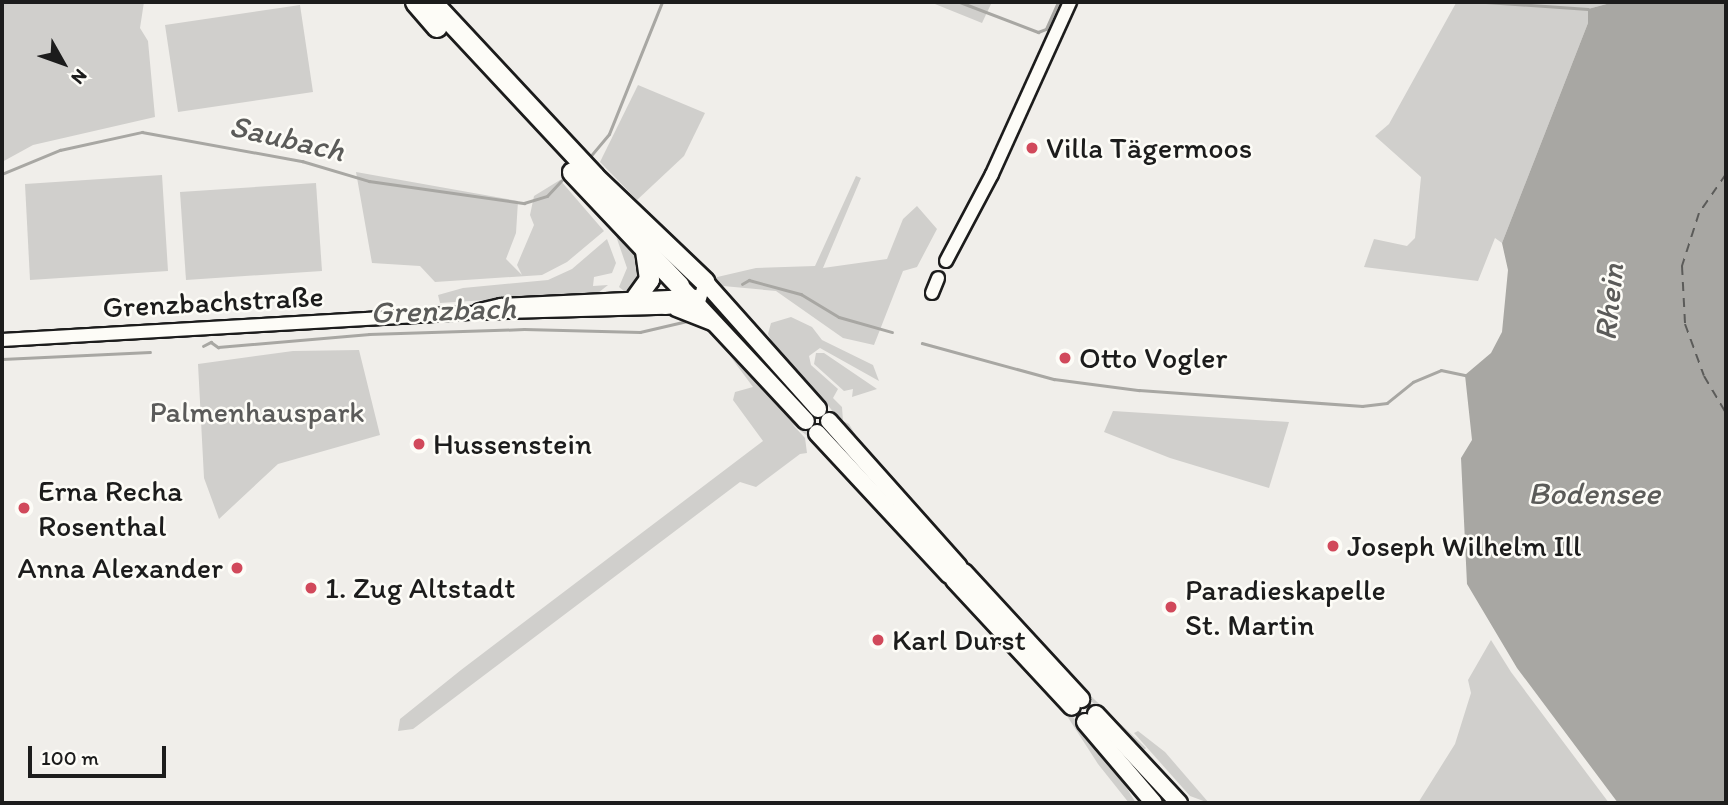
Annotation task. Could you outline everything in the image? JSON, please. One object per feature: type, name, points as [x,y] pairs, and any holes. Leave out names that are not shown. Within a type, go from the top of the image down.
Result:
[{"type":"highway","points":[[415,2],[644,248],[702,295]]},
{"type":"highway","points":[[432,2],[702,295]]},
{"type":"highway","points":[[636,297],[649,276],[644,248]]},
{"type":"main road","points":[[702,295],[717,326],[811,427],[957,574],[1077,703]]},
{"type":"main road","points":[[702,295],[761,346],[824,415],[957,574]]},
{"type":"main road","points":[[1154,803],[1090,718],[1180,803]]},
{"type":"street","points":[[946,261],[992,174],[1070,2]]},
{"type":"street","points":[[932,293],[938,278]]},
{"type":"street","name":"Grenzbachstraße","points":[[469,313],[500,305],[702,295]]},
{"type":"street","name":"Grenzbachstraße","points":[[2,340],[469,313],[665,308],[702,295]]},
{"type":"street","points":[[665,308],[717,326]]},
{"type":"green space","points":[[2,2],[144,2],[140,28],[148,41],[155,117],[33,145],[2,162]]},
{"type":"green space","points":[[930,2],[992,2],[982,23]]},
{"type":"green space","points":[[1614,2],[1588,9],[1588,23],[1502,243],[1495,238],[1478,281],[1364,267],[1374,239],[1407,246],[1415,238],[1421,177],[1375,136],[1389,124],[1456,3]]},
{"type":"green space","points":[[300,5],[313,92],[178,112],[165,25]]},
{"type":"green space","points":[[638,85],[705,113],[684,156],[637,200],[600,162]]},
{"type":"green space","points":[[356,172],[518,201],[516,233],[506,259],[522,275],[517,265],[534,225],[530,215],[534,196],[560,180],[604,231],[567,262],[542,275],[435,282],[420,266],[372,263]]},
{"type":"green space","points":[[162,175],[168,271],[30,280],[25,184]]},
{"type":"green space","points":[[856,176],[861,178],[823,268],[887,259],[903,219],[917,206],[937,229],[917,267],[903,271],[874,345],[843,338],[776,291],[723,286],[713,278],[756,268],[815,266]]},
{"type":"green space","points":[[316,183],[322,271],[186,280],[180,192]]},
{"type":"green space","points":[[616,236],[644,265],[636,289],[624,291],[619,287],[627,268]]},
{"type":"green space","points":[[607,239],[616,263],[612,273],[594,277],[593,286],[608,285],[598,293],[440,303],[438,295],[463,288],[548,280],[572,269]]},
{"type":"green space","points":[[791,317],[812,327],[822,340],[873,365],[879,381],[820,348],[809,356],[811,365],[838,389],[833,398],[842,407],[843,421],[849,424],[866,453],[1077,683],[1146,748],[1143,751],[1125,737],[891,487],[827,404],[774,346],[768,334],[771,323]]},
{"type":"green space","name":"Palmenhauspark","points":[[359,350],[380,435],[278,464],[219,519],[204,478],[198,364],[293,351]]},
{"type":"green space","points":[[816,353],[824,353],[877,389],[852,397],[853,389],[844,391],[814,364]]},
{"type":"green space","points":[[730,356],[804,427],[1058,699],[1111,763],[1136,803],[1129,803],[1098,764],[1058,702],[818,444],[792,424],[805,438],[807,453],[800,454],[756,487],[740,482],[413,729],[398,731],[400,719],[461,670],[763,441],[733,400],[735,392],[753,387]]},
{"type":"green space","points":[[1113,411],[1289,422],[1269,488],[1170,458],[1104,432]]},
{"type":"green space","points":[[1491,640],[1511,672],[1609,803],[1418,803],[1455,744],[1471,693],[1468,680]]},
{"type":"green space","points":[[1138,731],[1165,752],[1209,803],[1190,796],[1134,733]]},
{"type":"water","name":"Bodensee","points":[[1614,2],[1726,2],[1726,803],[1618,803],[1517,668],[1467,584],[1461,458],[1472,440],[1465,375],[1491,353],[1502,332],[1508,270],[1502,243],[1588,23],[1588,9]]},
{"type":"waterway","name":"Saubach","points":[[589,158],[609,134],[662,2]]},
{"type":"waterway","name":"Saubach","points":[[960,2],[1038,32],[1046,29],[1058,2]]},
{"type":"waterway","name":"Saubach","points":[[1486,2],[1588,9]]},
{"type":"waterway","name":"Saubach","points":[[2,174],[60,150],[142,132],[302,161],[369,181],[524,203],[547,196],[561,181]]},
{"type":"waterway","name":"Grenzbach","points":[[742,284],[749,280],[801,294],[839,317],[892,332]]},
{"type":"waterway","name":"Grenzbach","points":[[203,346],[211,342],[218,347],[369,334],[524,329],[640,332],[687,321]]},
{"type":"waterway","name":"Grenzbach","points":[[922,343],[1054,379],[1139,390],[1362,406],[1387,403],[1413,382],[1441,370],[1465,375]]},
{"type":"waterway","name":"Grenzbach","points":[[2,359],[150,352]]},
{"type":"ferry route","points":[[1726,174],[1699,213],[1682,266],[1685,324],[1704,376],[1726,413]]},
{"type":"place","name":"Villa Tägermoos","points":[[1032,148]]},
{"type":"place","name":"Otto Vogler","points":[[1065,358]]},
{"type":"place","name":"Hussenstein","points":[[419,444]]},
{"type":"place","name":"Erna Recha Rosenthal","points":[[24,508]]},
{"type":"place","name":"Joseph Wilhelm Ill","points":[[1333,546]]},
{"type":"place","name":"Anna Alexander","points":[[237,568]]},
{"type":"place","name":"1. Zug Altstadt","points":[[311,588]]},
{"type":"place","name":"Paradieskapelle St. Martin","points":[[1171,607]]},
{"type":"place","name":"Karl Durst","points":[[878,640]]},
{"type":"water label","name":"Rhein","points":[[1609,302]]}]
